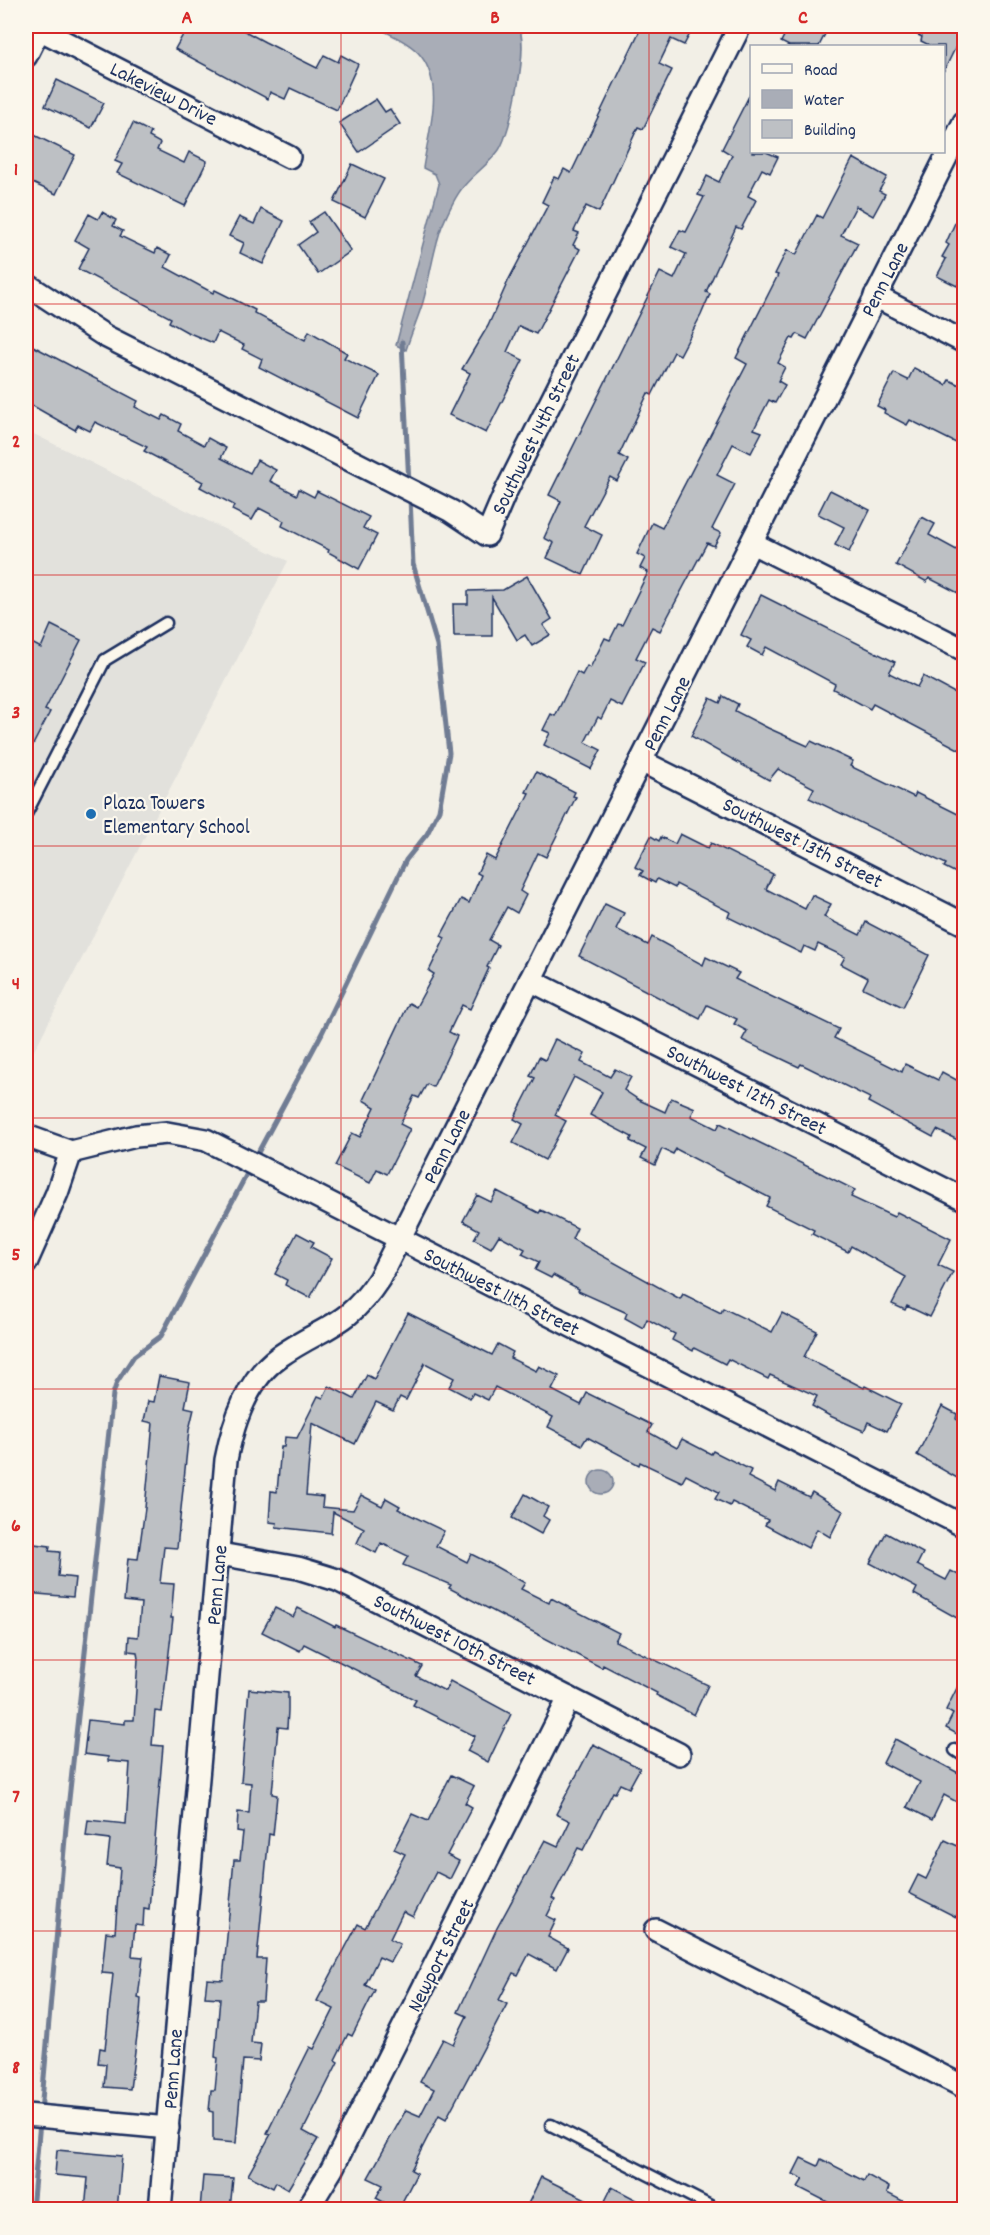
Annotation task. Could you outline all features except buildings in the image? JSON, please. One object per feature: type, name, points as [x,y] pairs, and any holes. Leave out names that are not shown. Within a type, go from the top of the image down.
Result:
[{"type":"street","name":"Southwest 14th Street","points":[[26,284],[105,336],[428,500],[487,535],[504,495],[740,26]]},
{"type":"street","points":[[26,56],[40,27]]},
{"type":"street","name":"Lakeview Drive","points":[[40,27],[289,157]]},
{"type":"street","name":"Penn Lane","points":[[160,2210],[230,1440],[242,1407],[254,1384],[279,1357],[329,1330],[353,1313],[379,1279],[964,122]]},
{"type":"street","points":[[875,296],[964,342]]},
{"type":"street","points":[[752,543],[964,650]]},
{"type":"street","name":"Southwest 13th Street","points":[[641,761],[964,924]]},
{"type":"street","name":"Southwest 12th Street","points":[[530,980],[964,1199]]},
{"type":"street","name":"Southwest 11th Street","points":[[71,1152],[136,1136],[167,1133],[206,1140],[964,1526]]},
{"type":"street","points":[[26,1136],[71,1152],[57,1193],[26,1263]]},
{"type":"street","name":"Southwest 10th Street","points":[[220,1554],[287,1566],[337,1580],[679,1754]]},
{"type":"street","name":"Newport Street","points":[[307,2210],[332,2169],[569,1698]]},
{"type":"street","points":[[656,1930],[964,2087]]},
{"type":"street","points":[[28,2115],[168,2127]]},
{"type":"lane","points":[[26,814],[105,660],[166,623]]},
{"type":"lane","points":[[551,2125],[718,2210]]},
{"type":"shaded area","name":"Plaza Towers Elementary School","points":[[26,430],[288,561],[26,1066]]},
{"type":"water","points":[[374,26],[518,26],[521,35],[522,50],[517,88],[504,140],[495,155],[468,181],[454,200],[439,235],[423,302],[406,350],[396,345],[439,184],[435,174],[423,168],[433,110],[432,82],[428,68],[416,51]]},
{"type":"water","points":[[601,1470],[610,1473],[613,1482],[610,1491],[601,1494],[592,1491],[589,1482],[592,1473]]},
{"type":"waterway","points":[[402,342],[409,485]]},
{"type":"waterway","points":[[254,1160],[322,1033],[406,860],[427,834],[439,810],[449,753],[437,645],[413,564],[410,498]]},
{"type":"waterway","points":[[41,2112],[66,1827],[113,1394],[117,1382],[134,1356],[161,1336],[250,1168]]},
{"type":"waterway","points":[[32,2210],[40,2122]]},
{"type":"place","name":"Plaza Towers Elementary School","points":[[91,814]]}]
